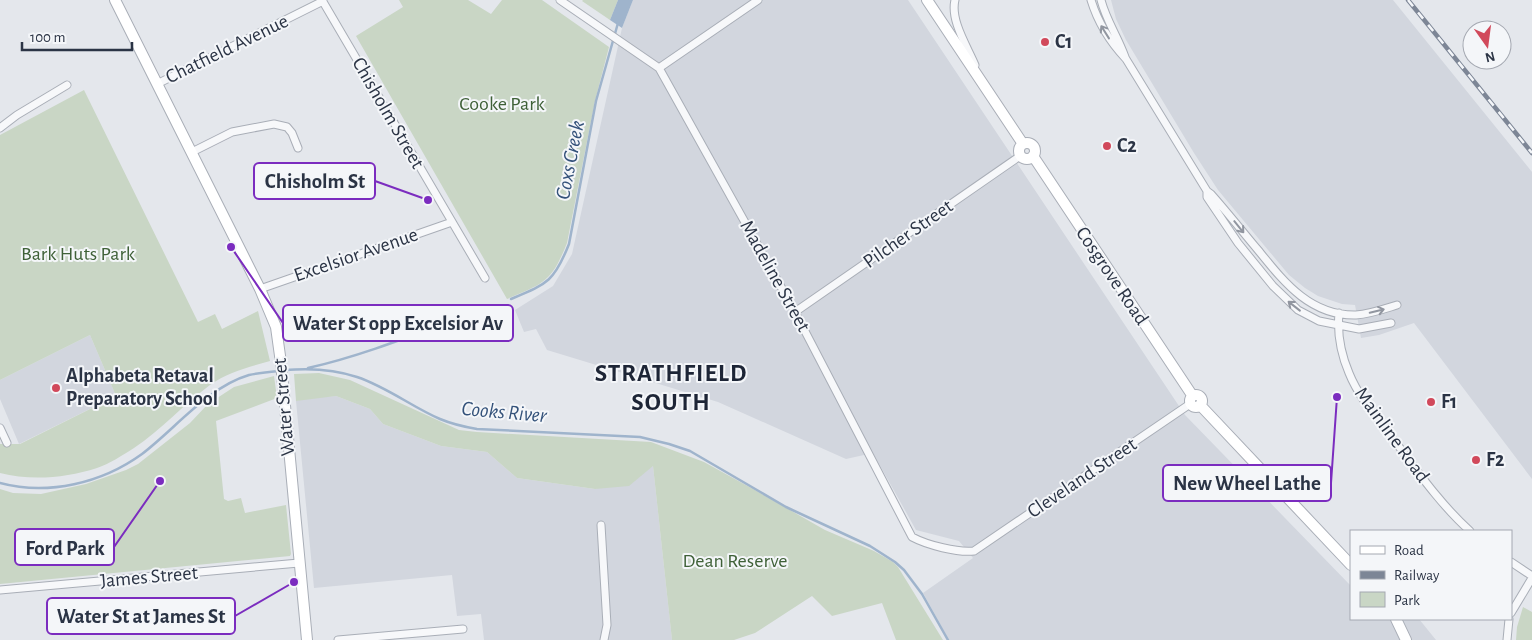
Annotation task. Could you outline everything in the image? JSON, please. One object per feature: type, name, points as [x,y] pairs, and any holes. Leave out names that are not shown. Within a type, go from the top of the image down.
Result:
[{"type":"main road","name":"Water Street","points":[[115,0],[275,321],[281,363],[307,640]]},
{"type":"main road","points":[[927,0],[1023,144]]},
{"type":"main road","points":[[1023,144],[1033,145],[1035,152],[1033,156],[1026,159],[1020,156],[1019,150],[1023,144]]},
{"type":"main road","name":"Cosgrove Road","points":[[1033,156],[1194,402],[1350,564]]},
{"type":"main road","points":[[1396,620],[1406,640]]},
{"type":"street","name":"Madeline Street","points":[[560,0],[658,68],[795,312],[912,537],[961,552],[974,551]]},
{"type":"street","points":[[658,68],[758,0]]},
{"type":"street","points":[[955,0],[954,19],[981,79]]},
{"type":"street","points":[[1091,0],[1099,23],[1112,44],[1126,59]]},
{"type":"street","points":[[1101,0],[1104,12],[1126,59],[1207,191],[1212,194],[1285,283],[1305,300],[1324,309],[1339,313],[1356,315],[1397,305]]},
{"type":"street","name":"Chatfield Avenue","points":[[157,84],[323,1]]},
{"type":"street","name":"Chisholm Street","points":[[323,1],[485,278]]},
{"type":"street","points":[[2,124],[67,85]]},
{"type":"street","points":[[192,152],[232,132],[274,124],[287,127],[292,133],[298,148]]},
{"type":"street","name":"Pilcher Street","points":[[795,312],[1020,156]]},
{"type":"street","points":[[1207,191],[1207,197],[1238,243],[1272,286],[1298,310],[1319,321],[1359,329],[1391,323]]},
{"type":"street","name":"Excelsior Avenue","points":[[260,288],[452,222]]},
{"type":"street","name":"Mainline Road","points":[[1339,313],[1338,325],[1344,360],[1361,396],[1442,502],[1469,530]]},
{"type":"street","name":"Cleveland Street","points":[[974,551],[1194,402]]},
{"type":"street","points":[[0,428],[7,443]]},
{"type":"street","points":[[601,525],[607,624],[604,640]]},
{"type":"street","name":"James Street","points":[[0,590],[299,563]]},
{"type":"street","points":[[1512,563],[1532,577],[1512,611]]},
{"type":"street","points":[[1507,640],[1509,620]]},
{"type":"street","points":[[338,640],[462,629]]},
{"type":"shaded area","points":[[633,0],[908,0],[1185,415],[1350,585],[1350,620],[1420,620],[1436,640],[949,640],[923,593],[973,558],[959,541],[916,530],[873,453],[846,459],[718,402],[547,350],[536,329],[524,332],[515,310],[553,286],[572,254],[622,28]]},
{"type":"shaded area","points":[[1111,0],[1393,0],[1532,172],[1532,479],[1414,323],[1379,335],[1361,338],[1355,305],[1342,304],[1318,296],[1289,275],[1218,190],[1194,153],[1126,40],[1116,19]]},
{"type":"shaded area","name":"Alphabeta Retaval Preparatory School","points":[[90,335],[116,396],[19,444],[0,399],[0,380]]},
{"type":"shaded area","points":[[336,396],[370,409],[383,424],[441,446],[487,452],[517,478],[595,489],[653,466],[672,640],[484,640],[481,614],[457,616],[452,575],[314,588],[296,401],[306,398]]},
{"type":"green space","name":"Cooke Park","points":[[399,0],[468,0],[491,14],[502,0],[542,0],[609,47],[595,101],[567,243],[556,266],[545,280],[507,299],[356,36],[403,7]]},
{"type":"green space","points":[[583,0],[618,0],[610,20]]},
{"type":"green space","name":"Bark Huts Park","points":[[84,90],[198,322],[215,314],[222,329],[258,311],[270,361],[239,370],[217,380],[200,392],[144,441],[102,466],[73,474],[36,478],[0,473],[0,444],[20,444],[116,396],[90,335],[0,380],[0,135]]},
{"type":"green space","name":"Dean Reserve","points":[[319,373],[350,380],[459,430],[651,442],[704,462],[825,530],[874,551],[893,562],[898,567],[943,640],[896,640],[882,603],[832,616],[812,596],[755,633],[734,640],[672,640],[653,466],[629,486],[595,489],[517,478],[487,452],[441,446],[383,424],[370,409],[336,396],[296,401],[294,374]]},
{"type":"green space","points":[[274,376],[277,398],[216,421],[224,499],[228,501],[241,498],[245,513],[286,505],[290,556],[0,584],[0,489],[13,493],[41,494],[86,484],[126,470],[138,464],[190,423],[208,404],[234,387]]},
{"type":"green space","points":[[1523,607],[1532,612],[1532,640],[1516,640],[1517,627]]},
{"type":"water","points":[[618,0],[633,0],[622,28],[610,20]]},
{"type":"waterway","name":"Coxs Creek","points":[[511,299],[548,280],[559,267],[564,257],[569,244],[596,101],[618,23]]},
{"type":"waterway","name":"Coxs Creek","points":[[308,368],[377,348],[489,307]]},
{"type":"waterway","name":"Cooks River","points":[[285,370],[321,370],[357,377],[379,386],[440,419],[477,429],[640,437],[690,451],[786,507],[870,546],[895,562],[904,570],[922,594],[948,640]]},
{"type":"waterway","name":"Cooks River","points":[[0,483],[18,487],[55,487],[74,484],[110,473],[142,454],[220,389],[249,375],[279,371]]},
{"type":"railway","points":[[1408,0],[1532,153]]},
{"type":"place","name":"C1","points":[[1045,42]]},
{"type":"place","name":"C2","points":[[1107,146]]},
{"type":"place","name":"Chisholm St","points":[[428,200]]},
{"type":"place","name":"Water St opp Excelsior Av","points":[[231,247]]},
{"type":"place","name":"Alphabeta Retaval Preparatory School","points":[[56,388]]},
{"type":"place","name":"New Wheel Lathe","points":[[1337,397]]},
{"type":"place","name":"F1","points":[[1431,402]]},
{"type":"place","name":"F2","points":[[1476,460]]},
{"type":"place","name":"Ford Park","points":[[160,481]]},
{"type":"place","name":"Water St at James St","points":[[294,582]]},
{"type":"district","name":"STRATHFIELD SOUTH","points":[[671,388]]}]
